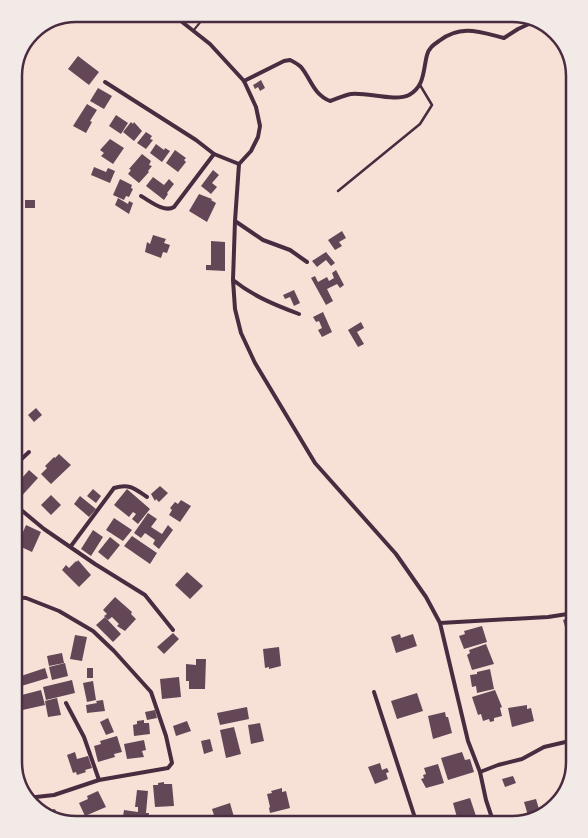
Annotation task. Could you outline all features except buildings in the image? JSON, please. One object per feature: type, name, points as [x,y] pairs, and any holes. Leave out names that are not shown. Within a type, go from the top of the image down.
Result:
[{"type":"street","points":[[182,22],[210,44],[244,81],[256,107],[260,126],[258,137],[251,151],[239,164],[235,221],[234,310],[241,333],[255,363],[315,464],[396,554],[426,597],[440,623],[468,741],[480,772],[491,816]]},
{"type":"street","points":[[244,81],[284,61],[290,60],[300,67],[312,87],[322,98],[330,101],[351,94],[408,96],[420,85],[430,48],[452,32],[470,30],[504,38],[527,25]]},
{"type":"street","points":[[106,82],[196,140],[214,154],[239,164]]},
{"type":"street","points":[[338,191],[420,124],[432,105],[420,85]]},
{"type":"street","points":[[141,196],[165,209],[170,210],[174,208],[214,154]]},
{"type":"street","points":[[235,221],[263,240],[290,250],[307,262]]},
{"type":"street","points":[[234,280],[248,291],[298,314]]},
{"type":"street","points":[[22,458],[29,452]]},
{"type":"street","points":[[71,546],[114,488],[123,485],[131,486],[147,497]]},
{"type":"street","points":[[22,511],[44,529],[145,595],[173,630]]},
{"type":"street","points":[[22,598],[58,611],[93,631],[114,651],[151,692],[166,736],[172,763],[168,768],[99,780],[54,795],[36,797]]},
{"type":"street","points":[[440,623],[548,617],[566,614]]},
{"type":"street","points":[[374,692],[414,816]]},
{"type":"street","points":[[66,703],[84,737],[99,780]]},
{"type":"street","points":[[480,772],[522,759],[544,747],[566,742]]},
{"type":"lane","points":[[193,31],[200,22]]}]
